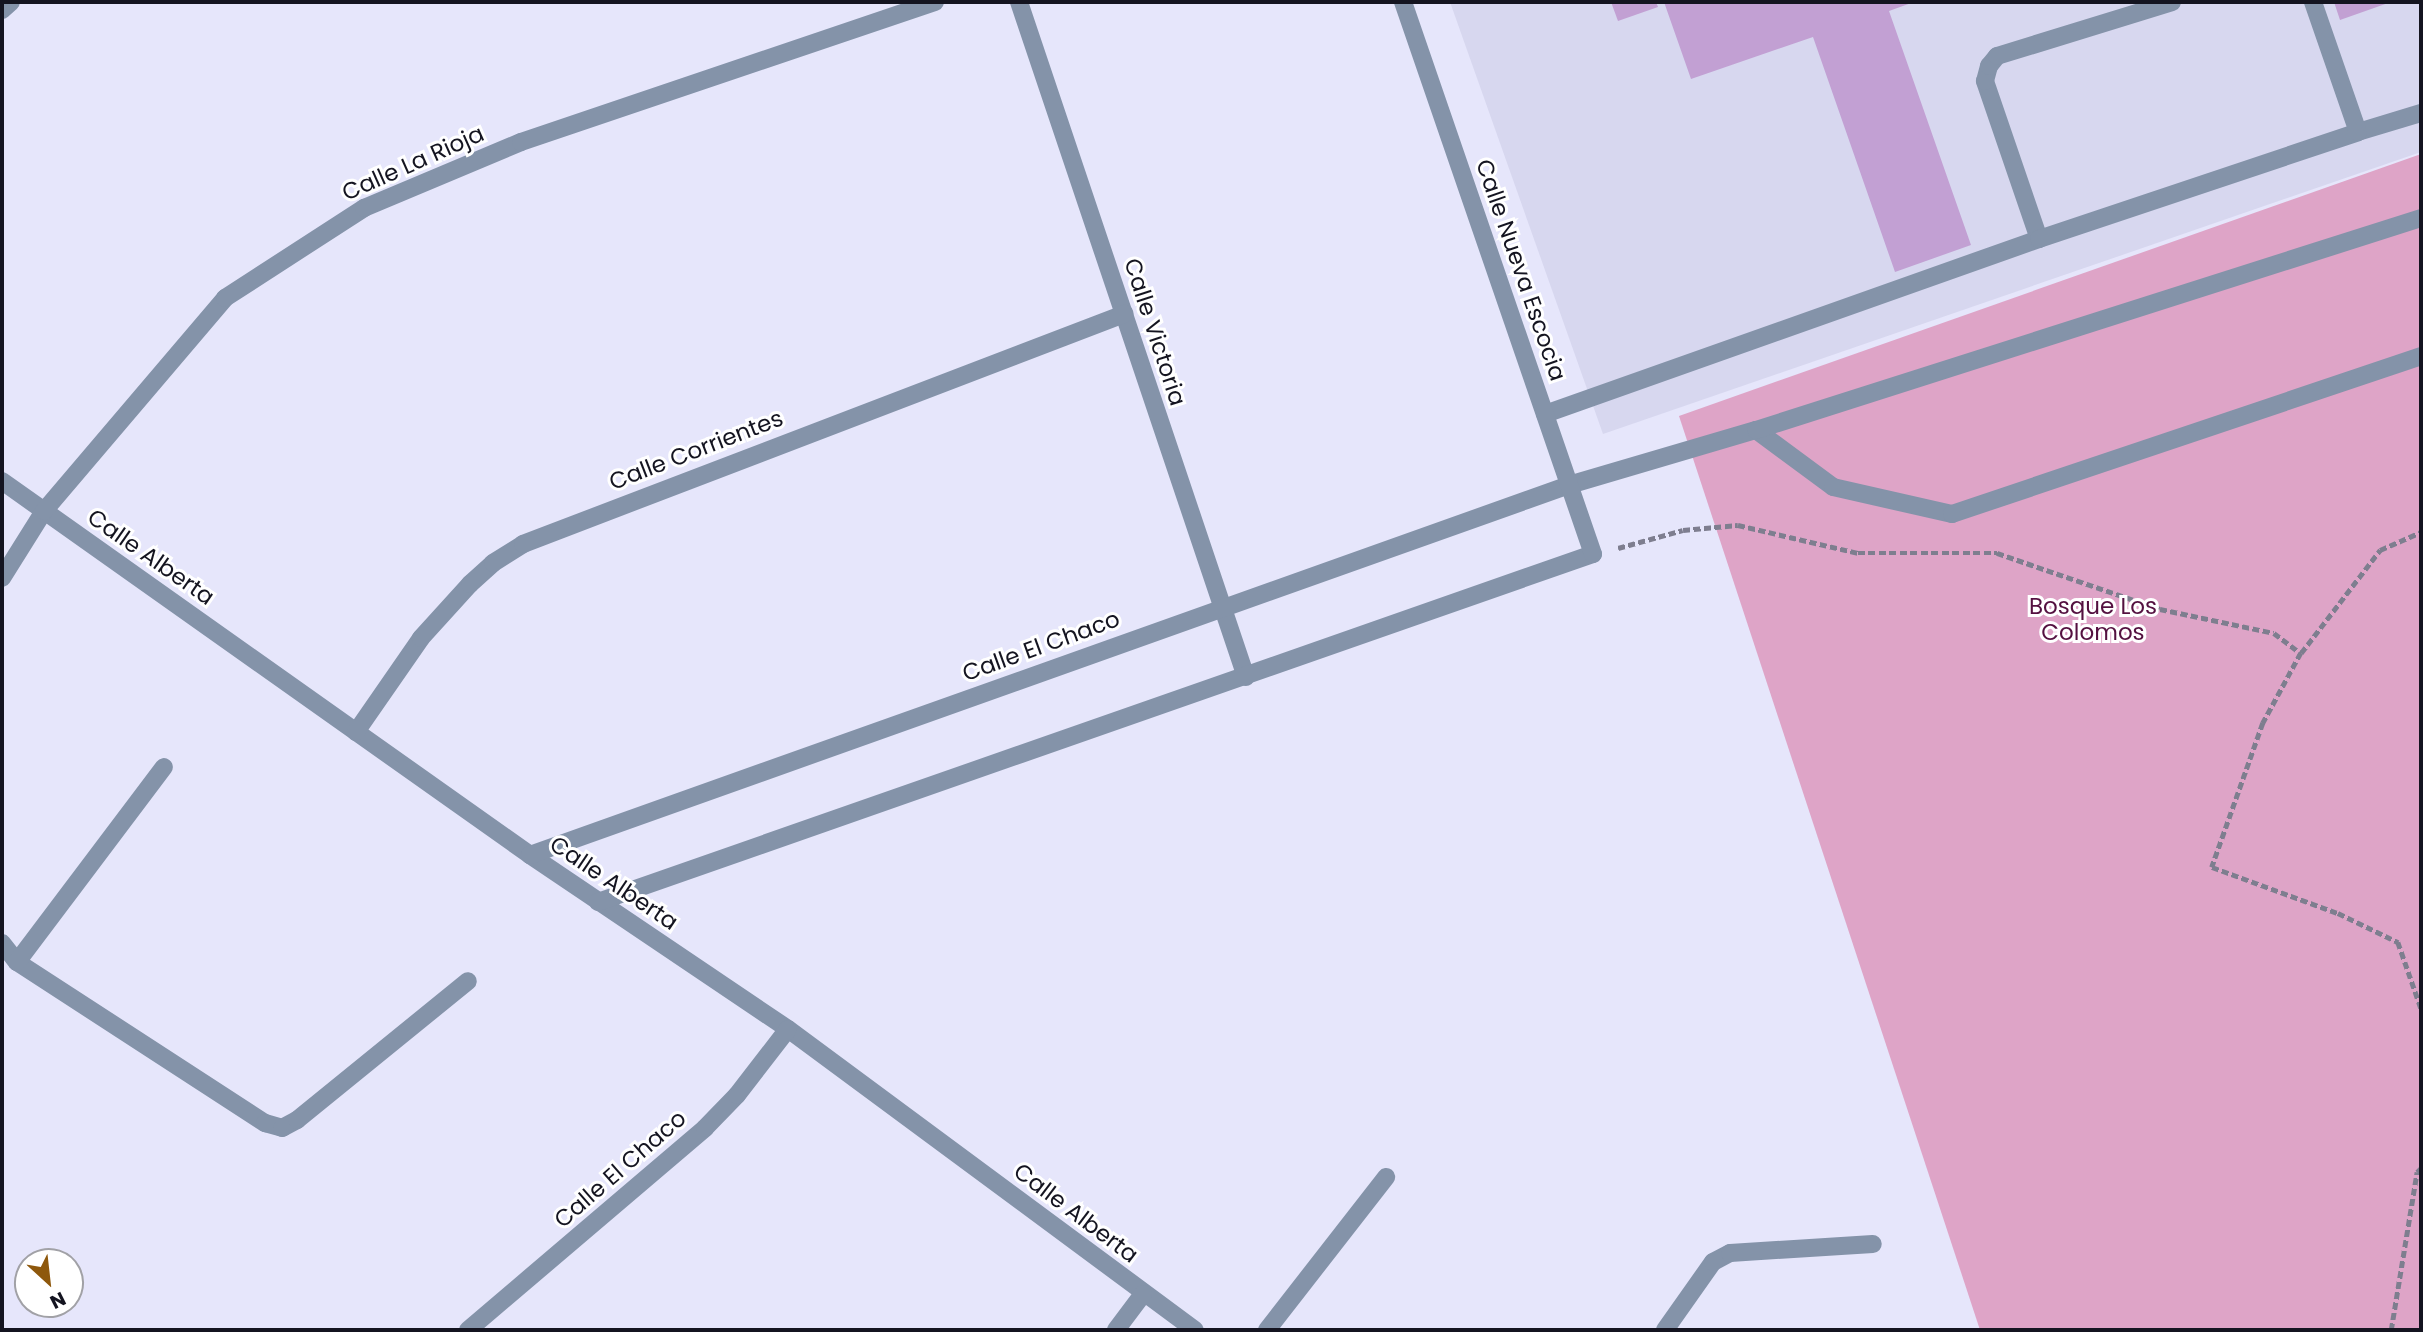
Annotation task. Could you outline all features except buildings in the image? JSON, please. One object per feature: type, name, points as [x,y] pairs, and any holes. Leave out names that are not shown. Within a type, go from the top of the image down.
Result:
[{"type":"street","points":[[2,10],[11,2]]},
{"type":"street","name":"Calle La Rioja","points":[[2,578],[44,511],[225,298],[364,208],[521,142],[936,2]]},
{"type":"street","name":"Calle Victoria","points":[[1019,2],[1246,677]]},
{"type":"street","name":"Calle Nueva Escocia","points":[[1402,2],[1593,554]]},
{"type":"street","points":[[2039,239],[1985,81],[1989,66],[1997,56],[2172,2]]},
{"type":"street","points":[[2313,2],[2358,132]]},
{"type":"street","points":[[1545,414],[2039,239],[2421,113]]},
{"type":"street","name":"Calle El Chaco","points":[[530,855],[1569,485],[1756,430],[2421,218]]},
{"type":"street","name":"Calle Corrientes","points":[[356,732],[437,620],[494,563],[523,544],[1124,314]]},
{"type":"street","points":[[1756,430],[1833,487],[1952,514],[2421,356]]},
{"type":"street","name":"Calle Alberta","points":[[2,481],[530,855],[788,1029],[1195,1330]]},
{"type":"street","points":[[598,902],[1593,554]]},
{"type":"street","points":[[17,962],[164,767]]},
{"type":"street","points":[[2,943],[17,962],[265,1123],[282,1128],[297,1120],[468,981]]},
{"type":"street","name":"Calle El Chaco","points":[[468,1330],[705,1128],[737,1095],[788,1029]]},
{"type":"street","points":[[1267,1330],[1339,1234],[1386,1177]]},
{"type":"street","points":[[1665,1330],[1713,1262],[1730,1253],[1873,1244]]},
{"type":"street","points":[[1116,1330],[1143,1294]]},
{"type":"path","points":[[1593,554],[1683,530],[1738,525],[1858,553],[1997,553],[2160,609],[2274,633],[2301,653]]},
{"type":"path","points":[[2421,532],[2380,550],[2301,653],[2263,723],[2212,867],[2338,913],[2398,942],[2421,1008]]},
{"type":"path","points":[[2391,1330],[2417,1171],[2421,1168]]},
{"type":"shaded area","points":[[1450,2],[2421,2],[2421,152],[1603,434]]},
{"type":"green space","name":"Bosque Los Colomos","points":[[2421,154],[2421,1330],[1980,1330],[1679,416]]}]
